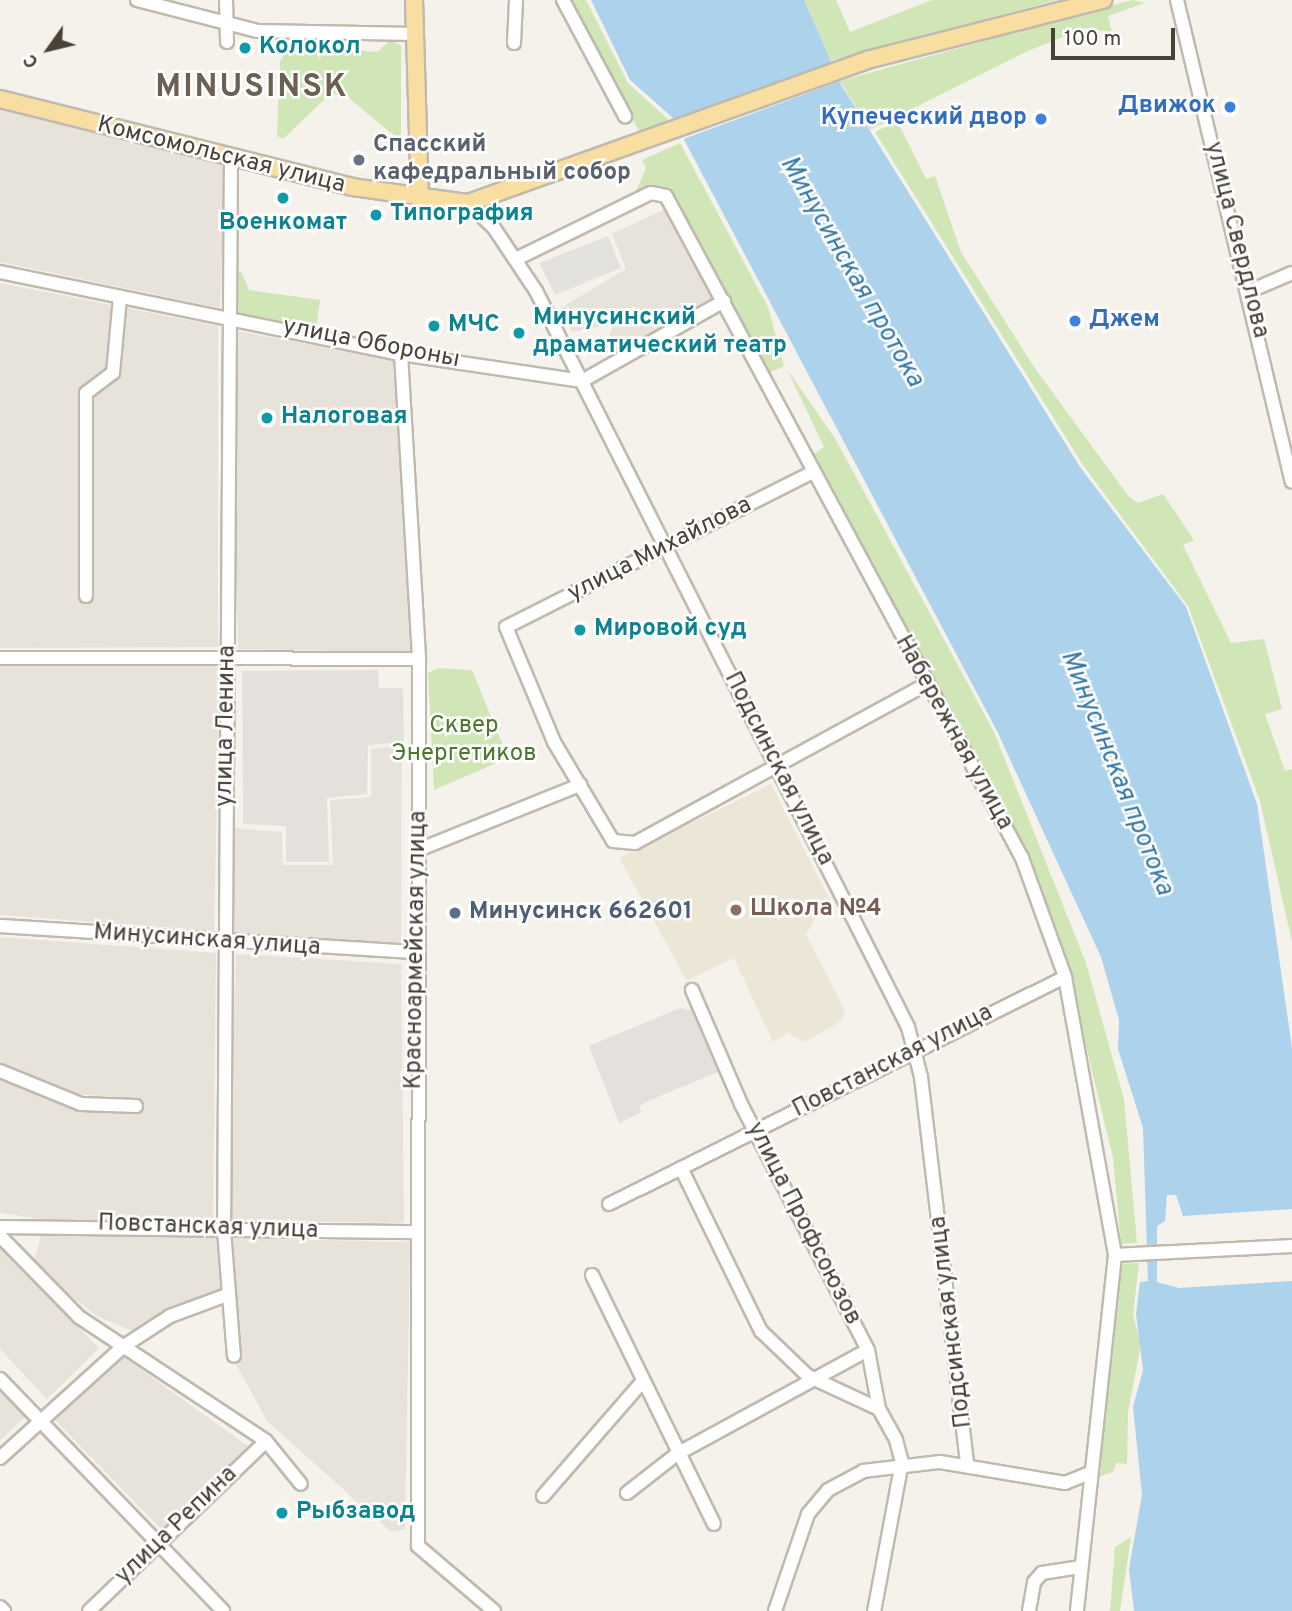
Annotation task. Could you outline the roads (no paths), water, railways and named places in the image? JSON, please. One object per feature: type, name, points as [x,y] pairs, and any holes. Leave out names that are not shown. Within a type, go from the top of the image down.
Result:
[{"type":"main road","points":[[414,0],[420,201]]},
{"type":"main road","name":"Комсомольская улица","points":[[0,100],[420,201],[468,203],[644,142],[846,67],[1103,0]]},
{"type":"street","points":[[137,0],[227,26],[415,34]]},
{"type":"street","points":[[226,0],[227,42]]},
{"type":"street","points":[[514,43],[516,0]]},
{"type":"street","points":[[564,0],[625,116]]},
{"type":"street","name":"улица Свердлова","points":[[1177,0],[1250,290],[1292,481]]},
{"type":"street","name":"улица Ленина","points":[[231,157],[227,316],[229,660],[223,945],[224,1230],[234,1356]]},
{"type":"street","name":"Набережная улица","points":[[516,259],[658,193],[671,205],[925,685],[1022,859],[1065,976],[1115,1255],[1087,1474],[1077,1611]]},
{"type":"street","name":"Подсинская улица","points":[[468,203],[516,259],[582,381],[914,1049],[957,1345],[967,1464]]},
{"type":"street","name":"улица Обороны","points":[[0,272],[227,316],[401,354],[582,381]]},
{"type":"street","points":[[1250,290],[1292,273]]},
{"type":"street","points":[[86,596],[86,393],[113,373],[120,296]]},
{"type":"street","points":[[582,381],[724,301]]},
{"type":"street","name":"Красноармейская улица","points":[[401,354],[419,659],[415,952],[418,1546],[476,1598]]},
{"type":"street","name":"улица Михайлова","points":[[580,785],[554,742],[506,627],[666,550],[813,472]]},
{"type":"street","points":[[0,658],[419,659]]},
{"type":"street","points":[[418,850],[580,785],[613,841],[635,843],[777,769],[925,685]]},
{"type":"street","name":"Минусинская улица","points":[[0,926],[223,945],[415,952]]},
{"type":"street","name":"Повстанская улица","points":[[609,1204],[756,1132],[914,1049],[1065,976]]},
{"type":"street","name":"улица Профсоюзов","points":[[692,990],[756,1132],[868,1350],[879,1409],[902,1462]]},
{"type":"street","points":[[0,1070],[82,1104],[136,1107]]},
{"type":"street","points":[[681,1168],[761,1331],[817,1380],[879,1409]]},
{"type":"street","name":"Повстанская улица","points":[[0,1227],[416,1232]]},
{"type":"street","points":[[0,1236],[79,1317],[266,1441],[301,1484]]},
{"type":"street","points":[[1115,1255],[1292,1246]]},
{"type":"street","points":[[592,1275],[677,1454],[714,1524]]},
{"type":"street","points":[[0,1458],[124,1346],[170,1316],[227,1294]]},
{"type":"street","points":[[627,1493],[677,1454],[868,1350]]},
{"type":"street","points":[[0,1379],[223,1611]]},
{"type":"street","points":[[543,1496],[642,1382]]},
{"type":"street","name":"улица Репина","points":[[89,1611],[266,1441]]},
{"type":"street","points":[[874,1611],[902,1462]]},
{"type":"street","points":[[775,1611],[808,1514],[837,1485],[902,1462],[967,1464],[1065,1483],[1087,1474]]},
{"type":"street","points":[[1029,1611],[1034,1581],[1042,1573],[1080,1567]]},
{"type":"street","points":[[471,1611],[476,1598],[494,1611]]},
{"type":"street","points":[[0,1606],[4,1611]]},
{"type":"water","name":"Минусинская протока","points":[[591,0],[804,0],[842,86],[1080,467],[1186,607],[1257,804],[1292,1048],[1292,1209],[1183,1216],[1176,1195],[1167,1195],[1165,1221],[1157,1226],[1157,1282],[1179,1288],[1292,1281],[1292,1611],[1134,1611],[1129,1569],[1142,1495],[1133,1407],[1143,1370],[1136,1314],[1140,1282],[1148,1281],[1143,1128],[1118,1049],[1119,1020],[1101,957],[997,731],[672,117],[630,80]]},
{"type":"place","name":"Колокол","points":[[245,48]]},
{"type":"place","name":"Движок","points":[[1230,107]]},
{"type":"place","name":"Купеческий двор","points":[[1041,119]]},
{"type":"place","name":"Спасский кафедральный собор","points":[[359,160]]},
{"type":"place","name":"Военкомат","points":[[283,198]]},
{"type":"place","name":"Типография","points":[[376,215]]},
{"type":"place","name":"Джем","points":[[1075,321]]},
{"type":"place","name":"МЧС","points":[[434,326]]},
{"type":"place","name":"Минусинский драматический театр","points":[[519,333]]},
{"type":"place","name":"Налоговая","points":[[267,418]]},
{"type":"place","name":"Мировой суд","points":[[580,630]]},
{"type":"place","name":"Школа №4","points":[[736,910]]},
{"type":"place","name":"Минусинск 662601","points":[[455,913]]},
{"type":"place","name":"Рыбзавод","points":[[282,1513]]},
{"type":"district","name":"MINUSINSK","points":[[252,88]]},
{"type":"park label","name":"Сквер Энергетиков","points":[[464,741]]}]
